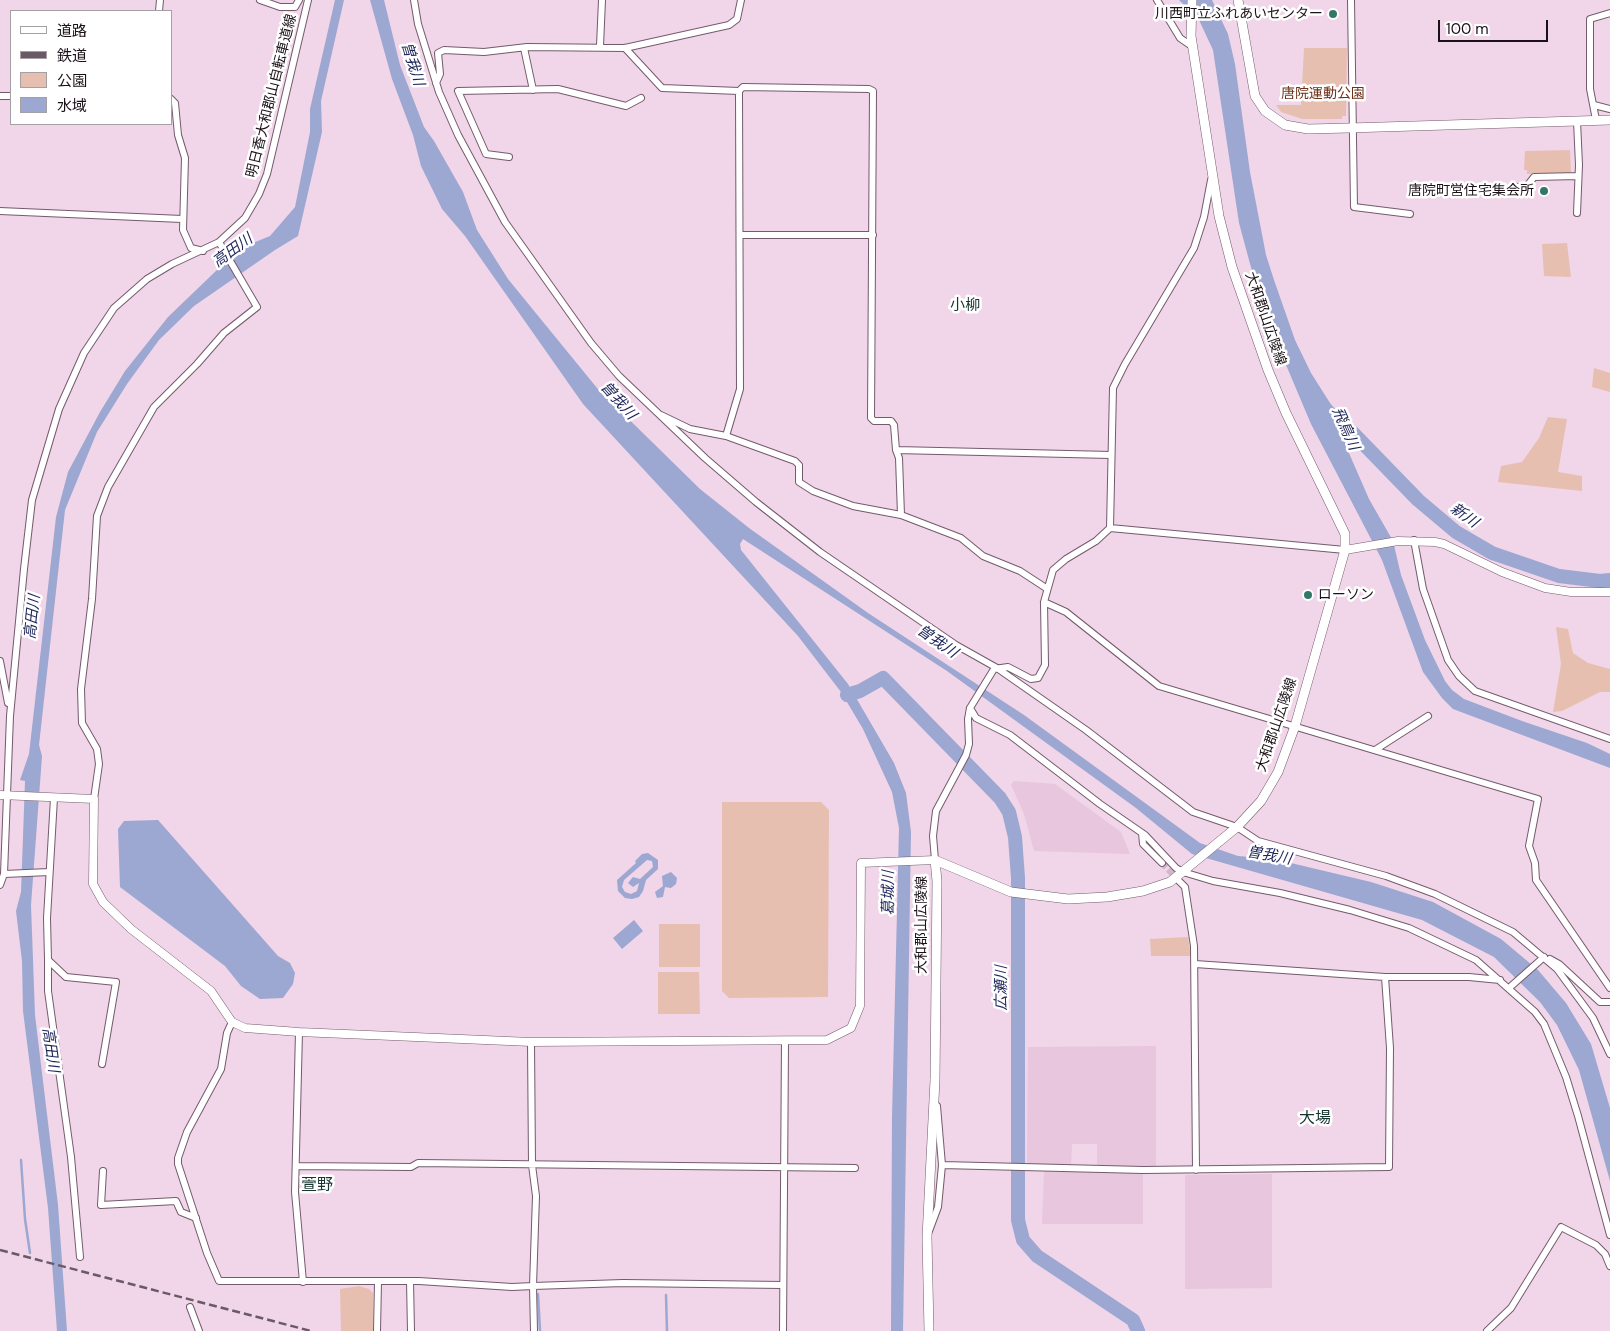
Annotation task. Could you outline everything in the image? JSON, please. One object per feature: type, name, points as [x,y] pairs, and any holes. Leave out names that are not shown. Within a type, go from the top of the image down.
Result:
[{"type":"main road","name":"大和郡山広陵線","points":[[931,860],[1011,892],[1068,899],[1107,897],[1143,891],[1170,882],[1233,830],[1261,801],[1278,772],[1295,726],[1346,550],[1345,534],[1339,518],[1286,413],[1240,295],[1219,216],[1212,174],[1191,36],[1192,0]]},
{"type":"main road","points":[[1238,0],[1252,87],[1258,103],[1275,120],[1296,128],[1610,120]]},
{"type":"main road","name":"大和郡山広陵線","points":[[929,1331],[927,1237],[934,1080],[938,881],[931,860]]},
{"type":"street","points":[[260,0],[280,7],[295,7],[299,0]]},
{"type":"street","name":"明日香大和郡山自転車道線","points":[[0,885],[7,874],[6,796],[10,716],[32,500],[59,409],[84,353],[114,308],[147,279],[172,264],[220,244],[244,218],[259,194],[267,174],[308,0]]},
{"type":"street","points":[[414,0],[418,24],[436,83],[458,135],[505,222],[591,343],[620,376],[756,502],[820,552],[956,645],[996,668],[1086,730],[1193,812],[1258,841],[1386,876],[1435,894],[1513,932],[1542,959],[1557,969],[1593,1018],[1610,1054]]},
{"type":"street","points":[[600,46],[602,0]]},
{"type":"street","points":[[436,83],[440,74],[438,53],[444,50],[484,52],[524,48],[600,46],[625,48],[728,25],[737,19],[741,11],[741,0]]},
{"type":"street","points":[[1157,0],[1180,38],[1193,47]]},
{"type":"street","points":[[1351,0],[1354,207],[1410,214]]},
{"type":"street","points":[[1596,120],[1590,89],[1590,19],[1610,13]]},
{"type":"street","points":[[524,48],[533,90]]},
{"type":"street","points":[[625,48],[662,88],[739,91],[743,88],[869,89],[873,91],[872,418],[874,421],[891,421],[894,425],[896,450],[899,458],[901,515]]},
{"type":"street","points":[[509,156],[486,154],[458,91],[533,90],[571,92],[626,106],[642,98]]},
{"type":"street","points":[[726,436],[740,389],[739,91]]},
{"type":"street","points":[[172,100],[176,103],[178,135],[185,158],[182,218],[187,242],[191,248],[204,251]]},
{"type":"street","points":[[1594,105],[1610,109]]},
{"type":"street","points":[[1577,121],[1577,213]]},
{"type":"street","points":[[996,668],[1008,667],[1031,679],[1038,678],[1044,671],[1044,602],[1046,588],[1057,565],[1096,541],[1110,528],[1114,388],[1125,364],[1194,248],[1204,217],[1212,174]]},
{"type":"street","points":[[1517,187],[1527,186],[1534,177],[1578,176]]},
{"type":"street","points":[[0,211],[182,218]]},
{"type":"street","points":[[1204,217],[1210,214],[1219,216]]},
{"type":"street","points":[[740,235],[873,235]]},
{"type":"street","points":[[220,244],[257,307],[224,333],[197,364],[154,407],[108,487],[97,516],[92,599],[81,689],[82,723],[97,749],[99,764],[94,799],[93,884],[103,902],[132,929],[211,992],[232,1022],[245,1028],[299,1032],[531,1042],[827,1040],[851,1028],[860,1006],[861,863],[931,860],[936,811],[959,770],[969,744],[968,719],[970,708],[996,668]]},
{"type":"street","points":[[660,415],[690,429],[726,436],[795,462],[799,465],[799,482],[813,491],[853,506],[901,515],[961,538],[982,556],[1020,571],[1046,588]]},
{"type":"street","points":[[896,450],[1111,455]]},
{"type":"street","points":[[1110,528],[1346,550],[1414,540],[1444,544],[1502,572],[1545,588],[1571,592],[1610,592]]},
{"type":"street","points":[[1414,540],[1423,589],[1448,660],[1459,676],[1474,691],[1610,739]]},
{"type":"street","points":[[1044,602],[1066,612],[1159,686],[1538,799],[1529,846],[1535,863],[1536,880],[1610,988]]},
{"type":"street","points":[[0,661],[5,679],[10,716]]},
{"type":"street","points":[[970,708],[976,718],[1010,735],[1142,834],[1182,873],[1213,881],[1280,893],[1350,910],[1409,928],[1476,960],[1511,987],[1544,1024],[1566,1077],[1610,1234]]},
{"type":"street","points":[[1375,750],[1428,716]]},
{"type":"street","points":[[6,796],[94,799]]},
{"type":"street","points":[[51,798],[46,873],[48,991],[70,1148],[80,1258]]},
{"type":"street","points":[[1142,834],[1143,844],[1162,864]]},
{"type":"street","points":[[7,874],[46,873]]},
{"type":"street","points":[[1182,873],[1195,964],[1196,1170]]},
{"type":"street","points":[[1511,987],[1542,959]]},
{"type":"street","points":[[1542,959],[1559,964],[1600,1002],[1610,1002]]},
{"type":"street","points":[[48,960],[66,977],[116,982],[102,1064]]},
{"type":"street","points":[[1195,964],[1385,977],[1469,977],[1500,980]]},
{"type":"street","points":[[942,1166],[1196,1170],[1389,1167],[1390,1048],[1385,977]]},
{"type":"street","points":[[232,1022],[227,1033],[221,1069],[187,1132],[178,1158],[178,1164],[207,1253],[219,1280],[302,1282],[410,1281],[512,1287],[623,1283],[783,1285]]},
{"type":"street","points":[[299,1032],[295,1192],[302,1282]]},
{"type":"street","points":[[783,1331],[785,1041]]},
{"type":"street","points":[[531,1042],[532,1165],[536,1196],[533,1286],[534,1331]]},
{"type":"street","points":[[927,1237],[938,1207],[942,1166],[934,1080]]},
{"type":"street","points":[[296,1166],[412,1167],[418,1163],[855,1168]]},
{"type":"street","points":[[103,1171],[101,1205],[176,1202],[181,1212],[196,1218]]},
{"type":"street","points":[[1487,1331],[1511,1308],[1561,1227],[1596,1244],[1605,1254],[1610,1266]]},
{"type":"street","points":[[410,1281],[411,1330]]},
{"type":"street","points":[[377,1331],[378,1282]]},
{"type":"street","points":[[190,1307],[199,1331]]},
{"type":"shaded area","points":[[1014,781],[1055,784],[1121,832],[1130,854],[1034,851],[1024,814],[1011,785]]},
{"type":"shaded area","points":[[1156,1046],[1156,1166],[1097,1166],[1097,1144],[1072,1144],[1071,1166],[1027,1164],[1028,1047]]},
{"type":"shaded area","points":[[1044,1171],[1143,1173],[1143,1224],[1042,1224]]},
{"type":"shaded area","points":[[1272,1174],[1272,1288],[1185,1289],[1185,1175]]},
{"type":"green space","name":"唐院運動公園","points":[[1304,48],[1347,48],[1346,116],[1342,116],[1342,119],[1302,119],[1281,112],[1276,105],[1301,105]]},
{"type":"green space","points":[[1570,150],[1571,173],[1527,174],[1527,170],[1524,170],[1525,151]]},
{"type":"green space","points":[[1567,243],[1571,277],[1544,276],[1542,244]]},
{"type":"green space","points":[[1594,368],[1610,373],[1610,392],[1592,387]]},
{"type":"green space","points":[[1548,417],[1567,419],[1558,472],[1582,476],[1582,491],[1498,482],[1501,466],[1522,462],[1539,438]]},
{"type":"green space","points":[[1556,627],[1568,629],[1573,653],[1588,663],[1610,669],[1610,692],[1600,692],[1562,711],[1553,712],[1561,664]]},
{"type":"green space","points":[[722,802],[821,802],[829,810],[828,997],[729,998],[722,991]]},
{"type":"green space","points":[[659,924],[700,924],[700,967],[659,967]]},
{"type":"green space","points":[[1188,937],[1191,956],[1151,956],[1150,939]]},
{"type":"green space","points":[[658,972],[699,972],[700,1014],[658,1014]]},
{"type":"green space","points":[[359,1286],[369,1289],[373,1293],[373,1331],[341,1331],[340,1289]]},
{"type":"water","points":[[335,0],[344,0],[321,101],[322,132],[298,236],[194,306],[159,340],[127,384],[97,432],[65,510],[39,745],[42,756],[31,905],[35,1015],[58,1205],[67,1331],[57,1331],[48,1208],[23,1011],[22,961],[16,911],[21,892],[25,781],[20,780],[29,754],[56,517],[68,472],[100,412],[125,371],[168,317],[218,269],[248,245],[270,236],[295,207],[310,132],[310,109]]},
{"type":"water","points":[[370,0],[384,0],[400,65],[424,127],[463,192],[477,230],[508,279],[597,388],[700,489],[749,528],[868,613],[1024,715],[1200,843],[1238,856],[1274,859],[1371,882],[1433,902],[1501,939],[1538,970],[1566,1003],[1591,1044],[1610,1108],[1610,1181],[1579,1070],[1557,1025],[1540,1002],[1494,957],[1422,920],[1192,854],[1136,808],[947,671],[743,539],[740,544],[741,550],[848,684],[894,763],[906,793],[911,832],[903,1331],[891,1331],[892,1117],[899,828],[892,792],[863,729],[841,692],[798,636],[583,404],[465,236],[442,209],[421,166],[413,135],[392,79]]},
{"type":"water","name":"飛鳥川","points":[[1179,0],[1212,0],[1228,34],[1235,64],[1250,172],[1266,255],[1274,280],[1295,340],[1311,373],[1330,403],[1357,435],[1345,444],[1369,499],[1393,541],[1401,575],[1425,640],[1445,681],[1452,690],[1464,699],[1587,743],[1610,754],[1610,768],[1453,709],[1442,698],[1423,672],[1382,560],[1311,424],[1262,308],[1239,223],[1213,50],[1199,20]]},
{"type":"water","points":[[158,820],[278,956],[290,963],[295,973],[293,984],[283,998],[260,999],[241,986],[225,966],[120,887],[118,829],[124,821]]},
{"type":"water","points":[[648,853],[658,860],[658,869],[646,880],[639,897],[625,898],[618,891],[617,880],[636,863],[635,861],[642,854]],"holes":[[[647,860],[652,861],[653,867],[640,879],[633,877],[628,883],[633,887],[639,883],[637,891],[631,894],[625,892],[622,887],[624,880]]]},
{"type":"water","points":[[671,872],[677,878],[676,884],[671,888],[665,887],[663,897],[657,898],[655,892],[663,886],[662,876]]},
{"type":"water","points":[[634,920],[643,931],[622,949],[613,938]]},
{"type":"waterway","name":"新川","points":[[1340,432],[1352,432],[1418,500],[1456,532],[1492,553],[1559,576],[1600,581],[1610,580]]},
{"type":"waterway","name":"広瀬川","points":[[847,695],[860,691],[883,678],[1000,798],[1009,812],[1015,837],[1018,878],[1018,1220],[1023,1240],[1037,1256],[1133,1320],[1138,1331]]},
{"type":"waterway","points":[[21,1160],[25,1219],[30,1253]]},
{"type":"waterway","points":[[538,1294],[540,1331]]},
{"type":"waterway","points":[[666,1295],[667,1331]]},
{"type":"tunnel","points":[[1162,863],[1177,879]]},
{"type":"railway","points":[[0,1250],[311,1331]]},
{"type":"place","name":"川西町立ふれあいセンター","points":[[1333,14]]},
{"type":"place","name":"唐院町営住宅集会所","points":[[1544,191]]},
{"type":"place","name":"ローソン","points":[[1308,595]]},
{"type":"district","name":"小柳","points":[[965,306]]},
{"type":"district","name":"大場","points":[[1315,1119]]},
{"type":"district","name":"萱野","points":[[317,1186]]},
{"type":"water label","name":"曽我川","points":[[412,64]]},
{"type":"water label","name":"高田川","points":[[233,251]]},
{"type":"water label","name":"曽我川","points":[[618,401]]},
{"type":"water label","name":"高田川","points":[[33,617]]},
{"type":"water label","name":"曽我川","points":[[937,642]]},
{"type":"water label","name":"曽我川","points":[[1269,856]]},
{"type":"water label","name":"葛城川","points":[[889,893]]},
{"type":"water label","name":"高田川","points":[[50,1050]]}]
